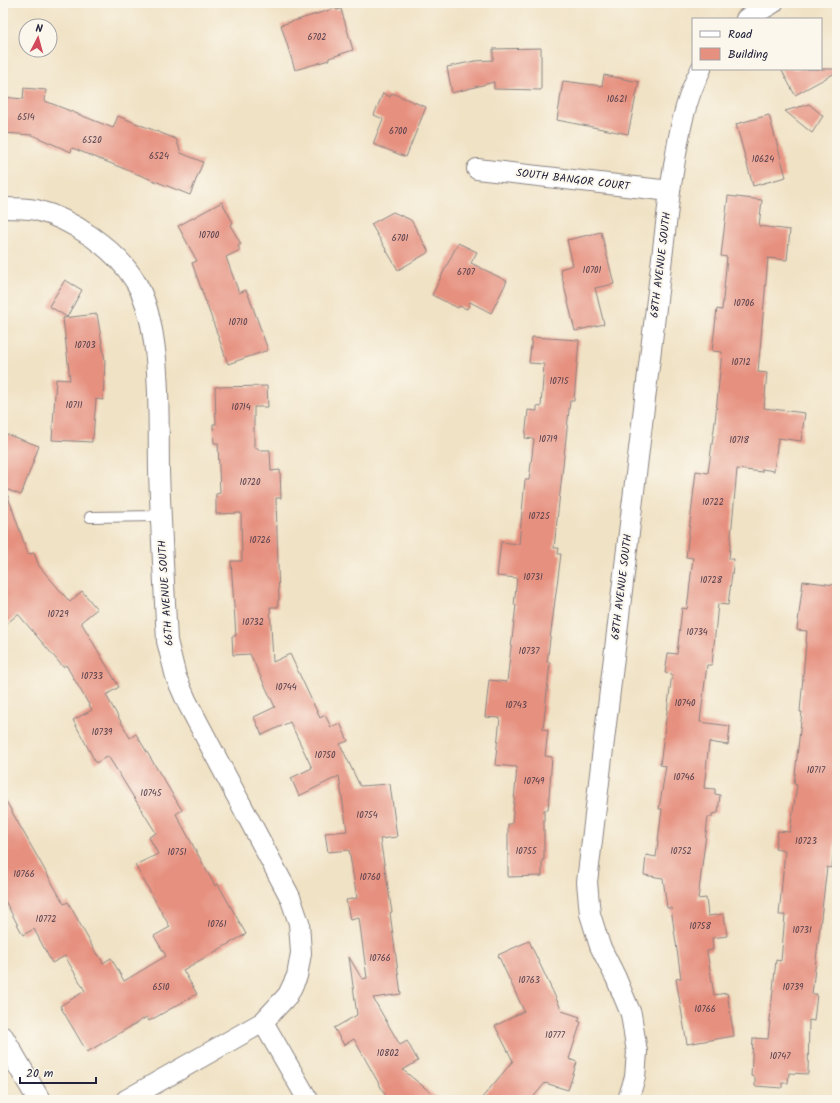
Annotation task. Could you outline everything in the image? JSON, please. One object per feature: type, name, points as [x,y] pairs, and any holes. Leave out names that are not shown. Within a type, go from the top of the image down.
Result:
[{"type":"main road","points":[[3,1038],[39,1100]]},
{"type":"street","points":[[748,18],[773,3]]},
{"type":"street","name":"68TH AVENUE SOUTH","points":[[628,1100],[635,1077],[637,1052],[631,1014],[616,978],[600,946],[590,914],[587,882],[670,191],[682,119],[691,88],[700,70]]},
{"type":"street","name":"SOUTH BANGOR COURT","points":[[477,169],[670,191]]},
{"type":"street","name":"66TH AVENUE SOUTH","points":[[3,208],[35,210],[63,219],[86,233],[116,258],[135,280],[148,308],[156,362],[166,641],[176,677],[290,897],[299,923],[301,953],[296,976],[288,995],[263,1022],[126,1100]]},
{"type":"street","points":[[263,1022],[308,1100]]},
{"type":"lane","points":[[90,517],[161,516]]},
{"type":"building","points":[[336,8],[337,10],[341,9],[353,50],[329,58],[329,60],[295,70],[281,25]]},
{"type":"building","points":[[541,48],[541,90],[494,89],[494,82],[452,93],[447,67],[475,61],[493,60],[493,49]]},
{"type":"building","points":[[837,69],[837,72],[795,95],[782,70]]},
{"type":"building","points":[[604,75],[639,82],[628,134],[557,120],[563,81],[602,86]]},
{"type":"building","points":[[24,88],[46,90],[45,101],[113,128],[118,116],[176,139],[181,153],[203,162],[190,195],[72,148],[71,152],[32,135],[3,133],[3,97],[23,99]]},
{"type":"building","points":[[383,93],[390,97],[392,93],[426,107],[406,157],[373,144],[383,119],[374,115]]},
{"type":"building","points":[[809,104],[823,116],[812,133],[785,111]]},
{"type":"building","points":[[769,115],[786,177],[753,186],[736,124]]},
{"type":"building","points":[[728,196],[762,200],[759,226],[790,230],[787,260],[768,258],[758,372],[767,373],[764,408],[805,413],[801,441],[778,438],[774,471],[762,469],[762,472],[737,469],[729,559],[734,559],[728,605],[718,604],[712,665],[707,665],[700,722],[730,726],[728,745],[709,742],[704,788],[715,789],[715,794],[720,795],[718,813],[712,814],[712,817],[708,817],[698,899],[706,898],[708,916],[724,914],[727,936],[712,938],[713,950],[707,951],[714,995],[727,993],[734,1036],[687,1044],[676,979],[681,978],[671,908],[667,908],[663,878],[644,875],[646,855],[656,857],[662,809],[659,809],[666,766],[660,765],[672,674],[665,673],[668,653],[677,654],[682,608],[687,609],[693,558],[686,557],[696,471],[708,473],[715,422],[722,352],[712,351],[717,309],[722,310],[727,257],[721,256]]},
{"type":"building","points":[[222,202],[233,223],[230,225],[241,244],[238,246],[240,250],[226,257],[239,293],[246,290],[268,350],[228,364],[192,263],[197,261],[178,226]]},
{"type":"building","points":[[393,212],[411,220],[429,252],[398,270],[371,224]]},
{"type":"building","points":[[601,232],[614,284],[595,288],[604,324],[575,331],[560,269],[573,265],[567,240]]},
{"type":"building","points":[[458,243],[477,252],[471,263],[507,281],[491,313],[470,302],[467,309],[459,306],[458,308],[432,295]]},
{"type":"building","points":[[65,280],[82,290],[67,317],[49,306]]},
{"type":"building","points":[[97,314],[105,361],[103,400],[96,399],[92,442],[52,440],[56,379],[70,380],[63,318]]},
{"type":"building","points":[[532,337],[579,340],[574,401],[570,401],[554,548],[559,548],[558,554],[561,554],[547,662],[550,662],[543,729],[548,730],[545,756],[552,757],[548,810],[544,810],[544,860],[542,860],[542,876],[508,877],[508,824],[512,824],[517,767],[495,765],[500,718],[485,717],[489,680],[507,682],[516,605],[514,605],[517,578],[497,576],[501,542],[519,544],[525,480],[529,480],[534,439],[525,438],[528,410],[537,411],[537,406],[541,407],[544,364],[529,363]]},
{"type":"building","points":[[267,386],[268,407],[254,407],[254,448],[258,448],[258,450],[270,450],[271,471],[280,470],[281,498],[276,498],[279,600],[278,607],[270,607],[273,662],[290,654],[320,718],[325,715],[331,727],[340,723],[348,741],[340,744],[360,786],[390,784],[397,837],[380,839],[392,912],[390,913],[401,994],[373,998],[400,1045],[407,1041],[418,1061],[403,1070],[440,1100],[388,1100],[354,1039],[344,1045],[334,1028],[357,1015],[349,957],[362,979],[367,978],[359,918],[350,920],[346,900],[357,898],[349,850],[328,852],[325,833],[347,831],[339,776],[299,796],[291,778],[312,768],[290,722],[262,735],[254,717],[275,707],[250,654],[233,655],[232,636],[236,636],[231,561],[242,561],[241,513],[216,514],[216,494],[220,493],[218,443],[214,443],[213,424],[216,424],[215,387]]},
{"type":"building","points":[[3,433],[39,446],[21,495],[3,488]]},
{"type":"building","points":[[3,491],[6,491],[28,554],[34,553],[39,566],[70,602],[82,591],[97,609],[81,622],[119,687],[106,695],[130,738],[136,734],[182,810],[176,814],[215,886],[218,884],[246,934],[183,970],[197,994],[149,1021],[147,1017],[87,1052],[60,1006],[85,991],[65,956],[52,963],[34,929],[23,935],[3,897],[3,796],[64,904],[68,902],[97,955],[99,955],[103,963],[111,958],[124,981],[166,956],[154,936],[170,927],[135,865],[158,854],[149,837],[156,833],[108,756],[96,763],[73,720],[92,710],[66,665],[63,667],[18,614],[3,627]]},
{"type":"building","points":[[803,581],[835,585],[834,597],[837,597],[837,821],[832,868],[827,867],[812,994],[817,994],[814,1021],[809,1020],[808,1074],[789,1073],[788,1083],[782,1083],[782,1088],[755,1086],[755,1077],[751,1076],[753,1038],[768,1039],[776,960],[781,961],[785,915],[779,915],[785,851],[775,849],[778,831],[790,832],[797,785],[794,784],[802,712],[800,712],[807,631],[797,630]]},
{"type":"building","points":[[529,941],[562,1011],[580,1017],[578,1021],[581,1022],[569,1059],[577,1062],[568,1090],[545,1083],[531,1100],[480,1100],[513,1061],[495,1026],[524,1011],[498,955]]}]
